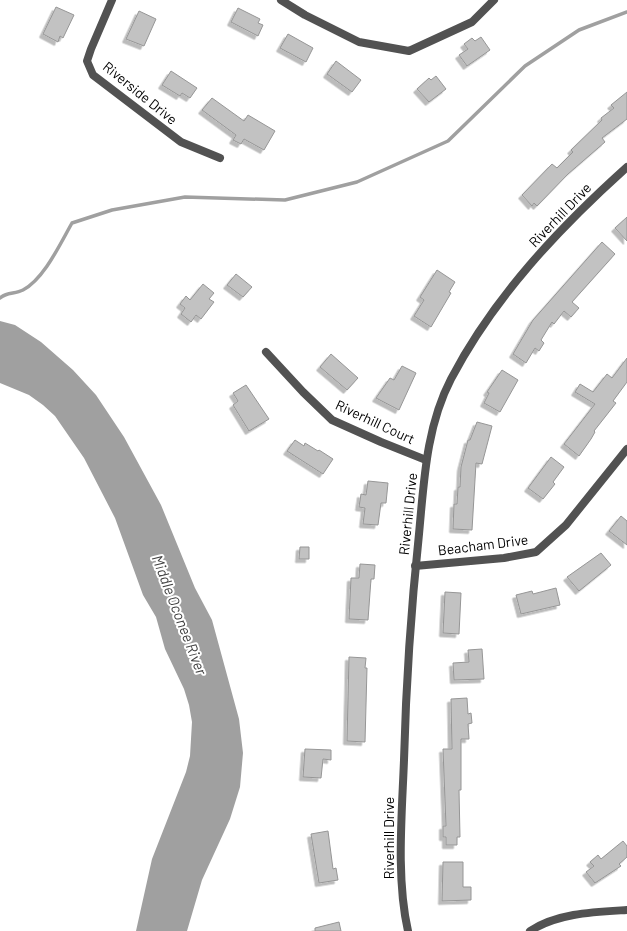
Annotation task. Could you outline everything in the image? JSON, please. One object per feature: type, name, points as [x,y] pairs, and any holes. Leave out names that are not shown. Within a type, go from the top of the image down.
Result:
[{"type":"street","name":"Riverside Drive","points":[[112,0],[91,48],[88,61],[93,75],[181,142],[220,158]]},
{"type":"street","points":[[281,0],[359,42],[409,51],[472,22],[494,0]]},
{"type":"street","name":"Riverhill Drive","points":[[408,931],[402,907],[402,827],[406,668],[426,460],[435,418],[451,380],[482,329],[527,268],[597,194],[627,167]]},
{"type":"street","name":"Riverhill Court","points":[[266,352],[303,392],[332,420],[426,460]]},
{"type":"street","name":"Beacham Drive","points":[[415,566],[504,558],[536,552],[566,525],[627,450]]},
{"type":"street","points":[[530,931],[545,922],[589,913],[627,910]]},
{"type":"water","name":"Middle Oconee River","points":[[0,321],[15,325],[41,342],[73,370],[96,395],[124,437],[161,505],[195,588],[212,620],[239,719],[243,753],[240,787],[230,819],[202,880],[187,931],[136,931],[152,859],[186,772],[190,756],[192,722],[189,705],[184,689],[165,649],[156,617],[143,595],[115,518],[84,458],[55,416],[43,405],[29,395],[0,383]]},
{"type":"building","points":[[56,7],[74,15],[63,38],[60,36],[58,42],[43,34]]},
{"type":"building","points":[[238,8],[260,19],[258,23],[263,25],[258,36],[231,22]]},
{"type":"building","points":[[139,11],[156,19],[144,46],[126,39]]},
{"type":"building","points":[[288,34],[313,48],[306,62],[280,48]]},
{"type":"building","points":[[481,37],[490,50],[467,66],[459,55],[468,49],[464,44],[472,38],[475,41]]},
{"type":"building","points":[[336,61],[361,80],[352,92],[327,74]]},
{"type":"building","points":[[171,71],[197,88],[190,98],[182,93],[180,96],[162,85]]},
{"type":"building","points":[[436,76],[446,89],[429,102],[417,89],[429,78],[431,80]]},
{"type":"building","points":[[627,92],[627,119],[602,138],[605,142],[568,174],[537,206],[534,203],[532,206],[522,195],[552,164],[557,168],[573,152],[571,150],[602,120],[601,118],[614,108],[611,105]]},
{"type":"building","points":[[212,98],[244,121],[248,115],[275,131],[264,150],[244,139],[241,144],[233,140],[236,135],[202,110]]},
{"type":"building","points":[[627,217],[627,241],[615,228]]},
{"type":"building","points":[[602,242],[615,254],[572,302],[579,308],[571,317],[564,311],[554,324],[552,322],[541,340],[544,343],[539,351],[535,348],[526,363],[513,354],[533,320]]},
{"type":"building","points":[[437,270],[455,282],[449,292],[451,293],[431,327],[414,316],[424,300],[420,297]]},
{"type":"building","points":[[236,274],[252,287],[243,297],[227,285]]},
{"type":"building","points":[[203,284],[214,293],[209,299],[214,302],[201,319],[196,315],[191,322],[181,314],[185,308],[180,304],[186,296],[190,300]]},
{"type":"building","points":[[331,354],[358,378],[347,390],[320,367]]},
{"type":"building","points":[[627,358],[627,382],[613,401],[616,403],[594,431],[595,432],[591,439],[579,456],[564,444],[595,404],[575,392],[580,384],[593,392],[607,374],[612,378]]},
{"type":"building","points":[[402,366],[416,373],[399,410],[376,398],[390,378],[394,380]]},
{"type":"building","points":[[502,370],[518,380],[500,412],[484,403],[489,393],[487,392]]},
{"type":"building","points":[[246,385],[269,419],[249,431],[233,405],[238,401],[233,393]]},
{"type":"building","points":[[477,422],[492,426],[482,464],[476,463],[472,530],[453,529],[454,504],[457,504],[461,467],[468,440],[470,440]]},
{"type":"building","points":[[295,440],[304,446],[305,443],[318,451],[319,450],[333,459],[323,474],[287,451]]},
{"type":"building","points":[[551,457],[564,467],[553,482],[555,484],[543,499],[528,488]]},
{"type":"building","points":[[368,481],[388,483],[386,503],[381,503],[378,525],[363,524],[365,508],[359,507],[361,494],[366,495]]},
{"type":"building","points":[[621,516],[627,521],[627,545],[609,531]]},
{"type":"building","points":[[300,547],[309,547],[309,559],[299,559]]},
{"type":"building","points":[[601,553],[611,565],[579,591],[567,577]]},
{"type":"building","points":[[360,564],[375,565],[374,579],[371,579],[368,620],[349,619],[351,578],[359,578]]},
{"type":"building","points":[[556,588],[560,605],[521,614],[516,595],[532,591],[533,594]]},
{"type":"building","points":[[445,592],[461,593],[459,634],[443,633]]},
{"type":"building","points":[[482,649],[484,679],[454,680],[453,663],[469,662],[468,650]]},
{"type":"building","points":[[349,657],[366,658],[365,742],[347,741]]},
{"type":"building","points":[[467,698],[468,714],[471,713],[472,723],[468,724],[469,739],[461,739],[461,790],[459,790],[460,837],[457,837],[457,845],[446,845],[446,837],[443,837],[443,826],[446,826],[443,749],[452,749],[451,699]]},
{"type":"building","points":[[305,749],[331,750],[331,760],[323,759],[321,778],[303,777]]},
{"type":"building","points":[[328,831],[333,869],[336,868],[338,880],[319,883],[311,834]]},
{"type":"building","points":[[623,841],[627,846],[627,857],[619,864],[621,866],[595,883],[586,872],[594,866],[590,862],[598,855],[601,859]]},
{"type":"building","points":[[443,862],[463,862],[463,887],[471,887],[471,900],[442,901]]},
{"type":"building","points":[[339,922],[341,931],[315,931],[315,928]]},
{"type":"waterway","points":[[0,298],[2,296],[23,290],[38,278],[57,251],[72,223],[112,210],[185,197],[285,200],[357,182],[448,141],[525,66],[579,30],[627,12]]}]
